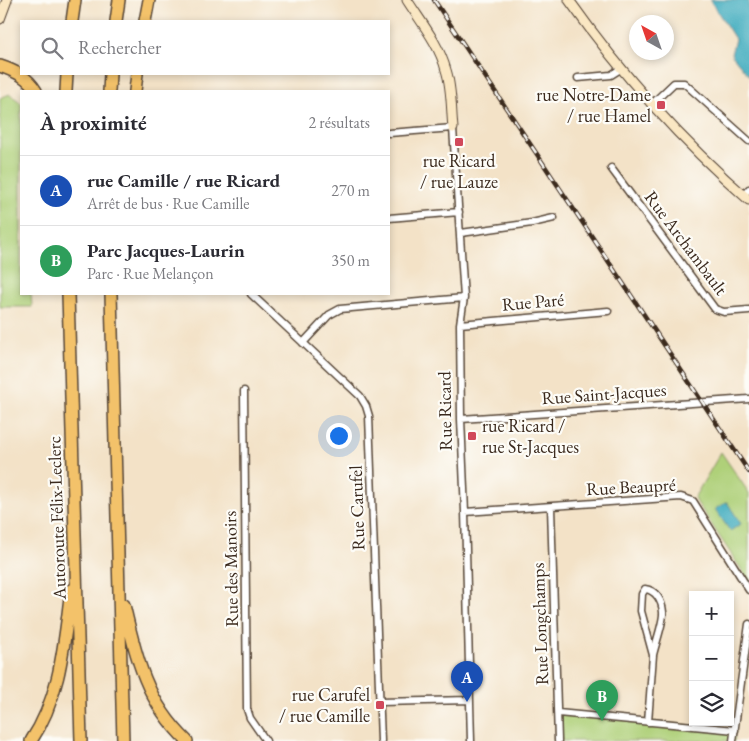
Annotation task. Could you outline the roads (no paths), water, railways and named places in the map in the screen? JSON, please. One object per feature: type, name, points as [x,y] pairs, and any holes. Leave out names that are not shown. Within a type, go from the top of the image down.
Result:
[{"type":"highway","points":[[72,20],[75,0]]},
{"type":"highway","points":[[116,20],[119,0]]},
{"type":"highway","points":[[145,20],[149,0]]},
{"type":"highway","points":[[0,66],[20,74]]},
{"type":"highway","points":[[22,75],[35,90]]},
{"type":"highway","points":[[66,90],[67,75]]},
{"type":"highway","points":[[109,90],[110,75]]},
{"type":"highway","points":[[135,90],[137,75]]},
{"type":"highway","name":"Autoroute Félix-Leclerc","points":[[67,295],[81,741]]},
{"type":"highway","points":[[111,295],[123,741]]},
{"type":"highway","points":[[31,741],[46,714],[56,687],[76,560]]},
{"type":"highway","points":[[119,582],[135,655],[144,680],[165,716],[187,741]]},
{"type":"main road","points":[[0,19],[7,0]]},
{"type":"main road","name":"Rue Ricard","points":[[407,0],[437,48],[446,69],[453,128]]},
{"type":"main road","points":[[570,0],[652,104],[697,153],[747,194]]},
{"type":"street","points":[[578,78],[610,75],[622,68]]},
{"type":"street","points":[[652,104],[674,83],[684,83],[749,141]]},
{"type":"street","points":[[390,133],[453,128]]},
{"type":"street","name":"Rue Ricard","points":[[453,128],[464,298],[460,324],[461,419],[471,741]]},
{"type":"street","name":"Rue Archambault","points":[[611,168],[715,309],[724,312],[749,310]]},
{"type":"street","points":[[390,218],[459,212]]},
{"type":"street","points":[[461,233],[554,218]]},
{"type":"street","name":"Rue Carufel","points":[[251,295],[360,396],[369,416],[381,741]]},
{"type":"street","points":[[303,342],[329,315],[340,309],[464,298]]},
{"type":"street","name":"Rue Paré","points":[[460,324],[608,311]]},
{"type":"street","name":"Rue des Manoirs","points":[[244,391],[247,709],[250,718],[266,741]]},
{"type":"street","name":"Rue Saint-Jacques","points":[[461,419],[749,399]]},
{"type":"street","name":"Rue Beaupré","points":[[465,512],[681,497],[693,501],[749,590]]},
{"type":"street","name":"Rue Longchamps","points":[[551,507],[558,741]]},
{"type":"street","points":[[648,722],[653,655],[663,612],[658,597],[650,589],[645,589],[642,594],[641,611],[653,655]]},
{"type":"street","points":[[734,741],[749,624]]},
{"type":"street","points":[[380,702],[470,700]]},
{"type":"street","points":[[558,713],[735,730]]},
{"type":"water","points":[[710,0],[749,0],[749,76],[731,54],[735,39]]},
{"type":"water","points":[[727,502],[741,524],[730,531],[715,509]]},
{"type":"railway","points":[[434,0],[749,472]]},
{"type":"place","name":"rue Notre-Dame / rue Hamel","points":[[661,105]]},
{"type":"place","name":"rue Ricard / rue Lauze","points":[[459,142]]},
{"type":"place","name":"rue Ricard / rue St-Jacques","points":[[472,436]]},
{"type":"place","name":"rue Camille / rue Ricard","points":[[467,702]]},
{"type":"place","name":"rue Carufel / rue Camille","points":[[380,705]]},
{"type":"place","name":"Parc Jacques-Laurin","points":[[602,721]]}]
